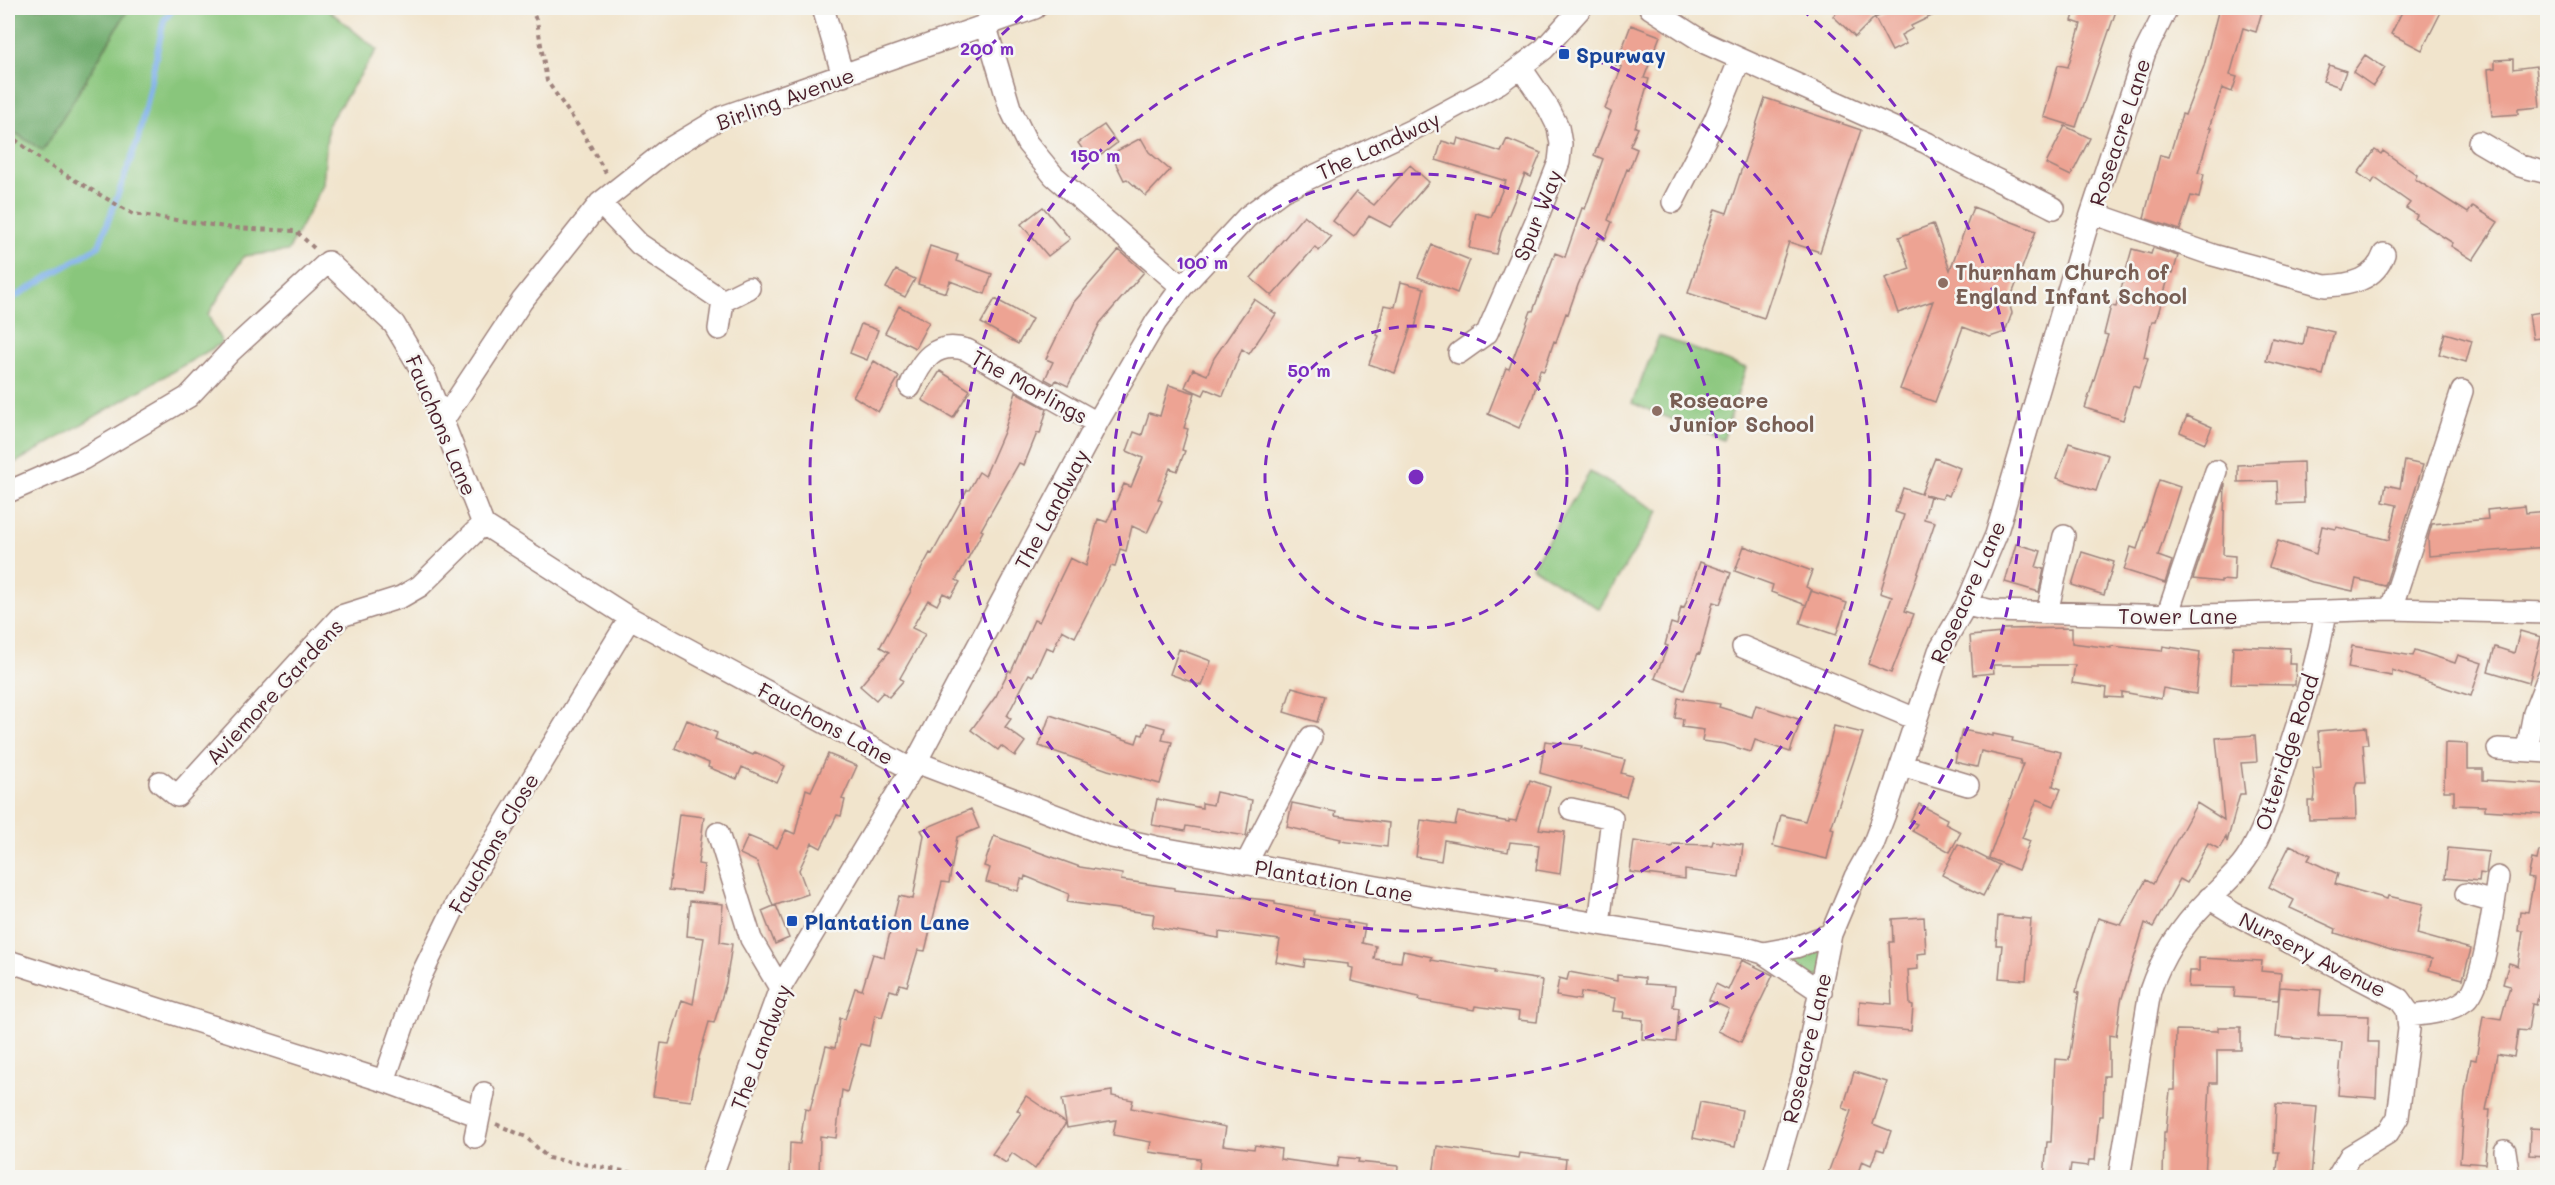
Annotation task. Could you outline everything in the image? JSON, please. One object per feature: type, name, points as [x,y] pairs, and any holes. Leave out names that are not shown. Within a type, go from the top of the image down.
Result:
[{"type":"street","points":[[824,8],[843,76]]},
{"type":"street","name":"Birling Avenue","points":[[444,419],[522,301],[608,196],[667,150],[723,117],[1035,8]]},
{"type":"street","name":"The Landway","points":[[711,1178],[780,988],[914,766],[1130,363],[1182,287],[1247,217],[1282,191],[1452,109],[1521,68],[1544,49],[1581,8]]},
{"type":"street","points":[[1650,8],[1705,43],[1927,143],[1961,164],[1992,176],[2054,208]]},
{"type":"street","name":"Roseacre Lane","points":[[1773,1178],[1803,1075],[1831,934],[1855,877],[1873,845],[1939,651],[1966,605],[1996,535],[2092,213],[2145,52],[2167,8]]},
{"type":"street","points":[[985,24],[1010,108],[1027,143],[1054,176],[1182,287]]},
{"type":"street","points":[[1673,202],[1715,120],[1740,59]]},
{"type":"street","name":"Spur Way","points":[[1459,352],[1487,333],[1536,221],[1558,162],[1561,144],[1558,127],[1549,109],[1521,68]]},
{"type":"street","points":[[2479,142],[2520,166],[2547,173]]},
{"type":"street","points":[[608,196],[639,244],[723,302]]},
{"type":"street","points":[[2092,213],[2213,255],[2325,286],[2343,285],[2365,279],[2380,265],[2384,254]]},
{"type":"street","points":[[8,492],[83,459],[188,397],[230,352],[328,262]]},
{"type":"street","name":"Fauchons Lane","points":[[328,262],[394,324],[425,376],[444,419],[483,524],[630,618],[914,766]]},
{"type":"street","points":[[723,302],[749,288]]},
{"type":"street","points":[[719,329],[723,302]]},
{"type":"street","name":"The Morlings","points":[[910,387],[920,365],[935,351],[955,347],[967,350],[1097,423]]},
{"type":"street","points":[[2391,609],[2462,391]]},
{"type":"street","points":[[2167,616],[2216,471]]},
{"type":"street","name":"Aviemore Gardens","points":[[160,783],[177,796],[341,616],[401,597],[420,586],[483,524]]},
{"type":"street","points":[[2047,613],[2064,536]]},
{"type":"street","name":"Tower Lane","points":[[1966,605],[1993,611],[2167,616],[2391,609],[2547,613]]},
{"type":"street","name":"Otteridge Road","points":[[2119,1178],[2150,991],[2156,973],[2175,937],[2209,898],[2229,882],[2253,848],[2268,814],[2309,687],[2326,612]]},
{"type":"street","name":"Fauchons Close","points":[[384,1082],[420,978],[456,904],[630,618]]},
{"type":"street","points":[[1743,647],[1916,719]]},
{"type":"street","points":[[2498,749],[2537,751],[2534,712],[2547,677]]},
{"type":"street","points":[[1246,864],[1311,737]]},
{"type":"street","points":[[1901,765],[1968,784]]},
{"type":"street","name":"Plantation Lane","points":[[914,766],[1112,837],[1246,864],[1746,948],[1763,953],[1821,992]]},
{"type":"street","points":[[1571,809],[1612,818],[1599,924]]},
{"type":"street","points":[[718,833],[751,939],[780,988]]},
{"type":"street","points":[[2337,1178],[2349,1156],[2380,1139],[2393,1126],[2397,1117],[2409,1016],[2443,1011],[2468,998],[2474,989],[2481,967],[2498,877]]},
{"type":"street","points":[[2466,894],[2494,902]]},
{"type":"street","name":"Nursery Avenue","points":[[2209,898],[2233,913],[2399,999],[2409,1016]]},
{"type":"street","name":"Plantation Lane","points":[[1763,953],[1796,947],[1831,934]]},
{"type":"street","points":[[8,961],[384,1082],[479,1116]]},
{"type":"street","points":[[475,1137],[484,1093]]},
{"type":"street","points":[[2505,1151],[2509,1178]]},
{"type":"path","points":[[530,8],[537,21],[547,81],[581,130],[608,196]]},
{"type":"path","points":[[8,134],[39,159],[133,214],[233,228],[296,231],[328,262]]},
{"type":"path","points":[[479,1116],[526,1137],[548,1158],[663,1178]]},
{"type":"green space","points":[[8,8],[129,8],[43,151],[8,128]]},
{"type":"green space","points":[[129,8],[326,8],[377,50],[328,124],[323,185],[288,251],[244,256],[208,315],[222,343],[8,467],[8,128],[43,151]]},
{"type":"green space","points":[[1659,336],[1746,368],[1723,440],[1632,403]]},
{"type":"green space","points":[[1590,472],[1659,511],[1599,609],[1532,567]]},
{"type":"green space","points":[[1831,934],[1821,992],[1776,960]]},
{"type":"building","points":[[1842,8],[1866,8],[1875,17],[1855,37],[1833,16]]},
{"type":"building","points":[[1895,8],[1948,8],[1911,26],[1912,29],[1901,35],[1906,44],[1892,51],[1875,18]]},
{"type":"building","points":[[2076,8],[2117,8],[2076,127],[2044,117],[2058,65],[2068,67],[2081,24],[2072,21]]},
{"type":"building","points":[[2219,8],[2263,8],[2256,32],[2243,28],[2230,75],[2237,77],[2232,92],[2222,88],[2198,173],[2204,174],[2199,198],[2191,196],[2180,230],[2144,218],[2160,155],[2169,157],[2182,114],[2185,115],[2204,66]]},
{"type":"building","points":[[2404,8],[2443,8],[2422,50],[2391,34]]},
{"type":"building","points":[[1631,25],[1660,36],[1644,78],[1649,79],[1635,127],[1638,128],[1630,146],[1637,149],[1608,220],[1612,222],[1605,240],[1599,237],[1556,342],[1554,341],[1544,371],[1540,370],[1533,397],[1519,428],[1488,414],[1506,368],[1509,369],[1555,253],[1565,257],[1582,208],[1585,209],[1603,159],[1594,155],[1611,112],[1605,109],[1622,67],[1616,65]]},
{"type":"building","points":[[2365,55],[2385,68],[2373,86],[2353,72]]},
{"type":"building","points":[[2513,59],[2513,69],[2536,66],[2540,107],[2518,109],[2518,114],[2492,116],[2488,69],[2495,68],[2495,60]]},
{"type":"building","points":[[2329,65],[2346,71],[2340,87],[2323,81]]},
{"type":"building","points":[[1765,98],[1861,130],[1820,252],[1789,242],[1764,318],[1688,293],[1715,209],[1727,213]]},
{"type":"building","points":[[1104,125],[1117,143],[1092,162],[1078,143]]},
{"type":"building","points":[[2065,126],[2090,138],[2071,176],[2046,164]]},
{"type":"building","points":[[1141,138],[1149,152],[1170,170],[1146,196],[1127,179],[1124,180],[1111,154]]},
{"type":"building","points":[[1458,138],[1501,152],[1507,139],[1541,153],[1531,177],[1525,174],[1501,233],[1496,254],[1469,248],[1476,213],[1491,217],[1506,181],[1436,160],[1442,141],[1456,145]]},
{"type":"building","points":[[2375,150],[2381,154],[2383,151],[2417,175],[2415,179],[2468,213],[2473,206],[2498,222],[2473,260],[2451,246],[2453,243],[2415,219],[2417,215],[2406,208],[2410,203],[2375,178],[2372,183],[2358,173]]},
{"type":"building","points":[[1410,165],[1429,182],[1390,227],[1369,216],[1354,237],[1333,221],[1356,192],[1374,205]]},
{"type":"building","points":[[1043,207],[1070,239],[1048,256],[1021,224]]},
{"type":"building","points":[[1973,207],[2036,231],[2013,292],[2010,306],[2012,313],[2005,332],[1990,337],[1963,327],[1935,402],[1900,389],[1933,301],[1898,313],[1885,278],[1910,269],[1899,237],[1933,224],[1950,270]]},
{"type":"building","points":[[1304,215],[1331,237],[1319,251],[1315,247],[1272,296],[1251,278]]},
{"type":"building","points":[[1432,245],[1470,260],[1457,293],[1418,277]]},
{"type":"building","points":[[930,246],[958,255],[956,261],[992,274],[985,294],[950,281],[946,293],[918,284]]},
{"type":"building","points":[[2153,248],[2178,256],[2173,273],[2170,272],[2156,321],[2152,321],[2144,357],[2148,358],[2139,388],[2133,386],[2123,420],[2085,408],[2108,335],[2104,334],[2111,306],[2116,307],[2132,249],[2151,254]]},
{"type":"building","points":[[1119,250],[1144,272],[1100,323],[1068,386],[1056,380],[1054,384],[1045,379],[1053,362],[1046,359],[1074,302]]},
{"type":"building","points":[[896,270],[915,279],[905,297],[886,288]]},
{"type":"building","points":[[1401,282],[1424,288],[1415,328],[1411,327],[1395,373],[1369,364],[1379,336],[1377,335],[1384,305],[1395,307]]},
{"type":"building","points":[[995,299],[1032,319],[1018,344],[981,323]]},
{"type":"building","points":[[1254,299],[1276,314],[1249,354],[1242,349],[1223,396],[1206,389],[1203,395],[1185,387],[1193,369],[1207,375],[1214,358]]},
{"type":"building","points":[[899,306],[929,322],[915,348],[885,333]]},
{"type":"building","points":[[2547,311],[2547,337],[2533,339],[2529,314]]},
{"type":"building","points":[[861,324],[878,330],[867,360],[850,353]]},
{"type":"building","points":[[2307,326],[2334,332],[2323,375],[2266,361],[2272,338],[2303,345]]},
{"type":"building","points":[[2445,333],[2472,341],[2466,362],[2439,354]]},
{"type":"building","points":[[874,361],[899,377],[878,412],[853,396]]},
{"type":"building","points":[[940,371],[970,390],[953,418],[922,400]]},
{"type":"building","points":[[1169,385],[1195,393],[1184,428],[1188,429],[1182,450],[1185,451],[1177,471],[1170,468],[1158,499],[1162,501],[1147,533],[1132,526],[1126,551],[1120,549],[1115,567],[1111,566],[1075,637],[1062,630],[1053,650],[1046,647],[1033,676],[1029,674],[1007,716],[1011,719],[1005,727],[1025,742],[1015,756],[1001,746],[998,750],[971,730],[996,696],[1009,670],[1011,672],[1034,620],[1039,622],[1070,558],[1086,566],[1098,519],[1107,522],[1124,484],[1131,487],[1143,458],[1127,451],[1134,432],[1142,435],[1149,413],[1160,416]]},
{"type":"building","points":[[1016,392],[1047,409],[1040,434],[1037,433],[1024,465],[1019,463],[981,530],[983,531],[956,580],[960,582],[951,597],[943,593],[937,605],[928,600],[912,628],[925,634],[900,678],[903,681],[889,697],[883,692],[876,700],[860,686],[889,652],[880,647],[930,553],[932,554],[967,490],[979,472],[985,476],[1004,432]]},
{"type":"building","points":[[2187,416],[2212,427],[2205,443],[2180,432]]},
{"type":"building","points":[[2069,443],[2108,455],[2096,491],[2057,478]]},
{"type":"building","points":[[1935,458],[1960,468],[1949,496],[1944,494],[1942,499],[1930,496],[1924,519],[1935,522],[1905,611],[1914,614],[1891,673],[1868,664],[1892,597],[1880,593],[1904,515],[1895,512],[1903,488],[1921,494]]},
{"type":"building","points":[[2405,461],[2423,465],[2385,586],[2356,579],[2353,591],[2312,582],[2269,567],[2278,541],[2316,554],[2322,526],[2336,529],[2337,527],[2389,540],[2397,505],[2383,502],[2386,485],[2400,488]]},
{"type":"building","points":[[2303,462],[2304,503],[2278,504],[2277,481],[2238,482],[2238,465]]},
{"type":"building","points":[[2159,480],[2180,487],[2158,556],[2172,561],[2165,583],[2124,570],[2131,547],[2137,549]]},
{"type":"building","points":[[2225,483],[2223,555],[2235,556],[2234,581],[2193,579]]},
{"type":"building","points":[[2525,506],[2526,513],[2547,511],[2547,547],[2429,556],[2428,538],[2432,524],[2488,519],[2487,510]]},
{"type":"building","points":[[2016,544],[2041,551],[2036,567],[2044,569],[2039,592],[2005,582]]},
{"type":"building","points":[[1744,546],[1812,571],[1806,587],[1812,590],[1806,605],[1771,592],[1773,585],[1735,571]]},
{"type":"building","points":[[2082,552],[2114,562],[2104,595],[2072,585]]},
{"type":"building","points":[[1700,562],[1731,573],[1720,604],[1713,602],[1700,654],[1698,653],[1684,690],[1655,678],[1668,646],[1665,645],[1671,623],[1677,625],[1681,607],[1684,608]]},
{"type":"building","points":[[1811,591],[1847,603],[1836,635],[1800,623]]},
{"type":"building","points":[[2072,628],[2072,643],[2162,651],[2163,646],[2200,652],[2196,694],[2163,688],[2161,699],[2122,692],[2122,698],[2106,697],[2107,688],[2072,683],[2075,665],[1993,665],[1994,673],[1973,675],[1970,636],[2002,633],[2002,629]]},
{"type":"building","points":[[2520,631],[2541,637],[2529,683],[2488,671],[2495,647],[2514,653]]},
{"type":"building","points":[[2233,646],[2290,648],[2289,664],[2296,664],[2295,685],[2231,684]]},
{"type":"building","points":[[2352,646],[2413,656],[2415,650],[2455,663],[2458,655],[2482,663],[2471,696],[2392,670],[2392,676],[2348,668]]},
{"type":"building","points":[[1179,649],[1211,661],[1202,686],[1170,674]]},
{"type":"building","points":[[1292,687],[1325,696],[1317,722],[1284,712]]},
{"type":"building","points":[[1678,698],[1720,704],[1719,707],[1752,717],[1756,705],[1801,720],[1790,752],[1755,740],[1751,752],[1725,744],[1702,741],[1704,730],[1682,727],[1683,719],[1675,718]]},
{"type":"building","points":[[1050,715],[1136,743],[1139,734],[1143,735],[1147,723],[1165,728],[1162,740],[1172,742],[1160,784],[1108,770],[1039,746]]},
{"type":"building","points":[[687,720],[717,733],[715,739],[753,755],[755,752],[785,766],[777,783],[742,767],[737,779],[708,767],[709,763],[675,748]]},
{"type":"building","points":[[1834,726],[1863,733],[1831,828],[1834,829],[1827,859],[1773,846],[1781,815],[1805,821]]},
{"type":"building","points":[[2366,727],[2368,744],[2363,744],[2366,783],[2357,783],[2355,788],[2356,819],[2309,820],[2308,801],[2314,801],[2315,794],[2313,768],[2321,767],[2318,731]]},
{"type":"building","points":[[1962,730],[2013,738],[2012,741],[2061,752],[2053,786],[2061,789],[2054,806],[2037,799],[2022,838],[2030,841],[2018,870],[1989,858],[2023,764],[2020,764],[2021,760],[1981,751],[1977,767],[1955,762]]},
{"type":"building","points":[[2255,735],[2257,762],[2241,763],[2245,794],[2240,794],[2227,842],[2226,837],[2219,849],[2208,843],[2187,883],[2180,879],[2153,927],[2145,923],[2121,1001],[2116,1036],[2109,1035],[2109,1076],[2104,1076],[2103,1116],[2099,1116],[2095,1160],[2089,1160],[2088,1166],[2071,1164],[2069,1178],[2044,1178],[2047,1142],[2051,1142],[2055,1059],[2069,1060],[2079,993],[2076,992],[2078,982],[2098,918],[2121,925],[2146,880],[2153,884],[2197,803],[2224,820],[2216,738]]},
{"type":"building","points":[[1545,741],[1582,746],[1581,748],[1625,760],[1621,773],[1632,776],[1626,797],[1540,773]]},
{"type":"building","points":[[2445,743],[2468,744],[2468,769],[2483,769],[2483,780],[2547,784],[2547,814],[2485,810],[2485,806],[2454,805],[2454,791],[2444,791]]},
{"type":"building","points":[[828,754],[857,766],[842,799],[845,800],[841,816],[837,815],[821,848],[812,843],[799,870],[808,894],[773,906],[757,862],[740,854],[748,836],[777,848],[786,830],[795,834],[806,789],[811,791]]},
{"type":"building","points":[[1530,780],[1550,787],[1539,829],[1565,832],[1560,874],[1536,870],[1539,845],[1510,842],[1508,852],[1444,840],[1441,861],[1416,857],[1421,820],[1455,825],[1458,812],[1509,822],[1509,820],[1516,821]]},
{"type":"building","points":[[1216,792],[1252,800],[1246,836],[1186,826],[1185,831],[1152,825],[1157,799],[1202,808],[1202,803],[1213,805]]},
{"type":"building","points":[[1292,803],[1336,812],[1335,816],[1389,823],[1387,847],[1340,841],[1341,839],[1287,827]]},
{"type":"building","points":[[1919,804],[1947,819],[1945,824],[1961,832],[1950,852],[1912,831],[1917,824],[1910,821]]},
{"type":"building","points":[[971,809],[979,828],[957,837],[949,883],[942,882],[925,951],[918,950],[907,986],[900,984],[897,992],[890,990],[882,1017],[875,1015],[869,1046],[860,1044],[847,1092],[842,1090],[836,1138],[820,1136],[819,1178],[789,1178],[790,1143],[800,1144],[805,1109],[810,1110],[826,1046],[835,1048],[840,1018],[845,1019],[855,988],[862,990],[873,954],[884,957],[899,896],[913,899],[924,835],[921,830]]},
{"type":"building","points":[[679,814],[704,817],[698,864],[704,865],[701,893],[669,890]]},
{"type":"building","points":[[994,836],[1080,867],[1122,874],[1121,880],[1174,888],[1174,890],[1275,901],[1275,904],[1314,911],[1313,915],[1365,925],[1362,943],[1376,946],[1374,959],[1401,962],[1403,951],[1432,957],[1431,960],[1542,980],[1537,1022],[1518,1020],[1519,1012],[1475,1006],[1474,1010],[1418,1000],[1419,997],[1351,981],[1353,968],[1348,967],[1348,964],[1305,959],[1304,967],[1276,962],[1280,940],[1219,932],[1219,938],[1152,927],[1154,914],[1067,902],[1069,894],[1025,876],[1024,880],[1021,879],[1018,891],[986,882],[990,868],[984,866]]},
{"type":"building","points":[[1634,841],[1672,847],[1673,844],[1712,845],[1713,841],[1743,845],[1739,877],[1685,870],[1685,879],[1630,872]]},
{"type":"building","points":[[1958,844],[1999,865],[1983,896],[1942,875]]},
{"type":"building","points":[[2290,845],[2311,855],[2308,860],[2338,874],[2335,884],[2387,899],[2388,896],[2423,904],[2417,934],[2471,949],[2463,979],[2429,970],[2432,959],[2394,951],[2335,933],[2336,929],[2290,908],[2294,900],[2269,887]]},
{"type":"building","points":[[2448,848],[2489,852],[2486,874],[2480,873],[2479,881],[2445,878]]},
{"type":"building","points":[[2539,851],[2547,852],[2547,959],[2536,1005],[2532,1004],[2528,1031],[2518,1030],[2514,1057],[2497,1054],[2486,1110],[2490,1110],[2485,1164],[2460,1162],[2465,1092],[2471,1059],[2476,1060],[2483,1016],[2501,1019],[2510,986],[2503,984],[2509,963],[2518,966],[2523,931],[2518,931],[2520,911],[2528,912],[2534,879],[2528,878],[2532,859],[2537,860]]},
{"type":"building","points":[[690,901],[723,904],[720,942],[732,944],[726,983],[714,1023],[709,1022],[699,1057],[691,1101],[653,1096],[661,1043],[669,1044],[682,1000],[693,1004],[704,938],[687,936]]},
{"type":"building","points":[[776,905],[789,938],[775,944],[762,911]]},
{"type":"building","points":[[1998,916],[2031,919],[2026,980],[1999,978],[2002,945],[1996,945]]},
{"type":"building","points":[[1924,917],[1926,953],[1917,954],[1918,969],[1908,970],[1910,1005],[1913,1006],[1911,1031],[1858,1026],[1860,1001],[1892,1004],[1889,942],[1893,942],[1892,919]]},
{"type":"building","points":[[2199,958],[2262,961],[2261,971],[2281,973],[2278,1000],[2234,997],[2235,988],[2188,987],[2189,971],[2199,971]]},
{"type":"building","points":[[1742,960],[1773,975],[1741,1042],[1718,1031],[1729,1009],[1709,1000],[1716,984],[1728,990]]},
{"type":"building","points":[[1569,972],[1617,981],[1617,975],[1645,978],[1645,984],[1675,986],[1673,1007],[1679,1008],[1676,1042],[1642,1039],[1643,1020],[1623,1018],[1624,1012],[1613,1011],[1615,998],[1581,992],[1580,1000],[1556,996],[1559,978],[1567,980]]},
{"type":"building","points":[[2280,987],[2321,990],[2319,1015],[2369,1016],[2368,1042],[2378,1042],[2376,1098],[2338,1095],[2342,1042],[2276,1037]]},
{"type":"building","points":[[2218,1027],[2241,1027],[2241,1050],[2217,1050],[2217,1083],[2210,1083],[2205,1178],[2163,1178],[2164,1132],[2166,1132],[2170,1090],[2175,1090],[2176,1030],[2218,1031]]},
{"type":"building","points":[[1854,1072],[1887,1082],[1873,1124],[1891,1131],[1884,1151],[1877,1149],[1871,1165],[1862,1161],[1856,1178],[1840,1178],[1828,1173],[1851,1111],[1843,1108]]},
{"type":"building","points":[[1112,1091],[1112,1096],[1133,1100],[1131,1108],[1226,1127],[1223,1145],[1254,1149],[1255,1145],[1281,1149],[1280,1159],[1337,1167],[1339,1157],[1359,1159],[1358,1162],[1398,1166],[1397,1178],[1251,1178],[1199,1170],[1200,1159],[1149,1152],[1151,1142],[1113,1135],[1116,1120],[1067,1128],[1062,1099]]},
{"type":"building","points":[[1026,1096],[1066,1123],[1035,1169],[1012,1153],[1006,1163],[992,1154],[1021,1113],[1017,1110]]},
{"type":"building","points":[[1700,1102],[1742,1110],[1735,1147],[1693,1138]]},
{"type":"building","points":[[2276,1104],[2317,1107],[2311,1178],[2276,1178],[2279,1152],[2274,1152]]},
{"type":"building","points":[[2530,1128],[2547,1129],[2547,1156],[2529,1155]]},
{"type":"building","points":[[1437,1146],[1519,1158],[1520,1153],[1566,1159],[1564,1178],[1433,1176]]},
{"type":"waterway","points":[[8,301],[99,246],[138,140],[164,20],[174,8]]},
{"type":"place","name":"Spurway","points":[[1564,54]]},
{"type":"place","name":"Thurnham Church of England Infant School","points":[[1943,283]]},
{"type":"place","name":"Roseacre Junior School","points":[[1657,411]]},
{"type":"place","name":"Plantation Lane","points":[[792,921]]}]
